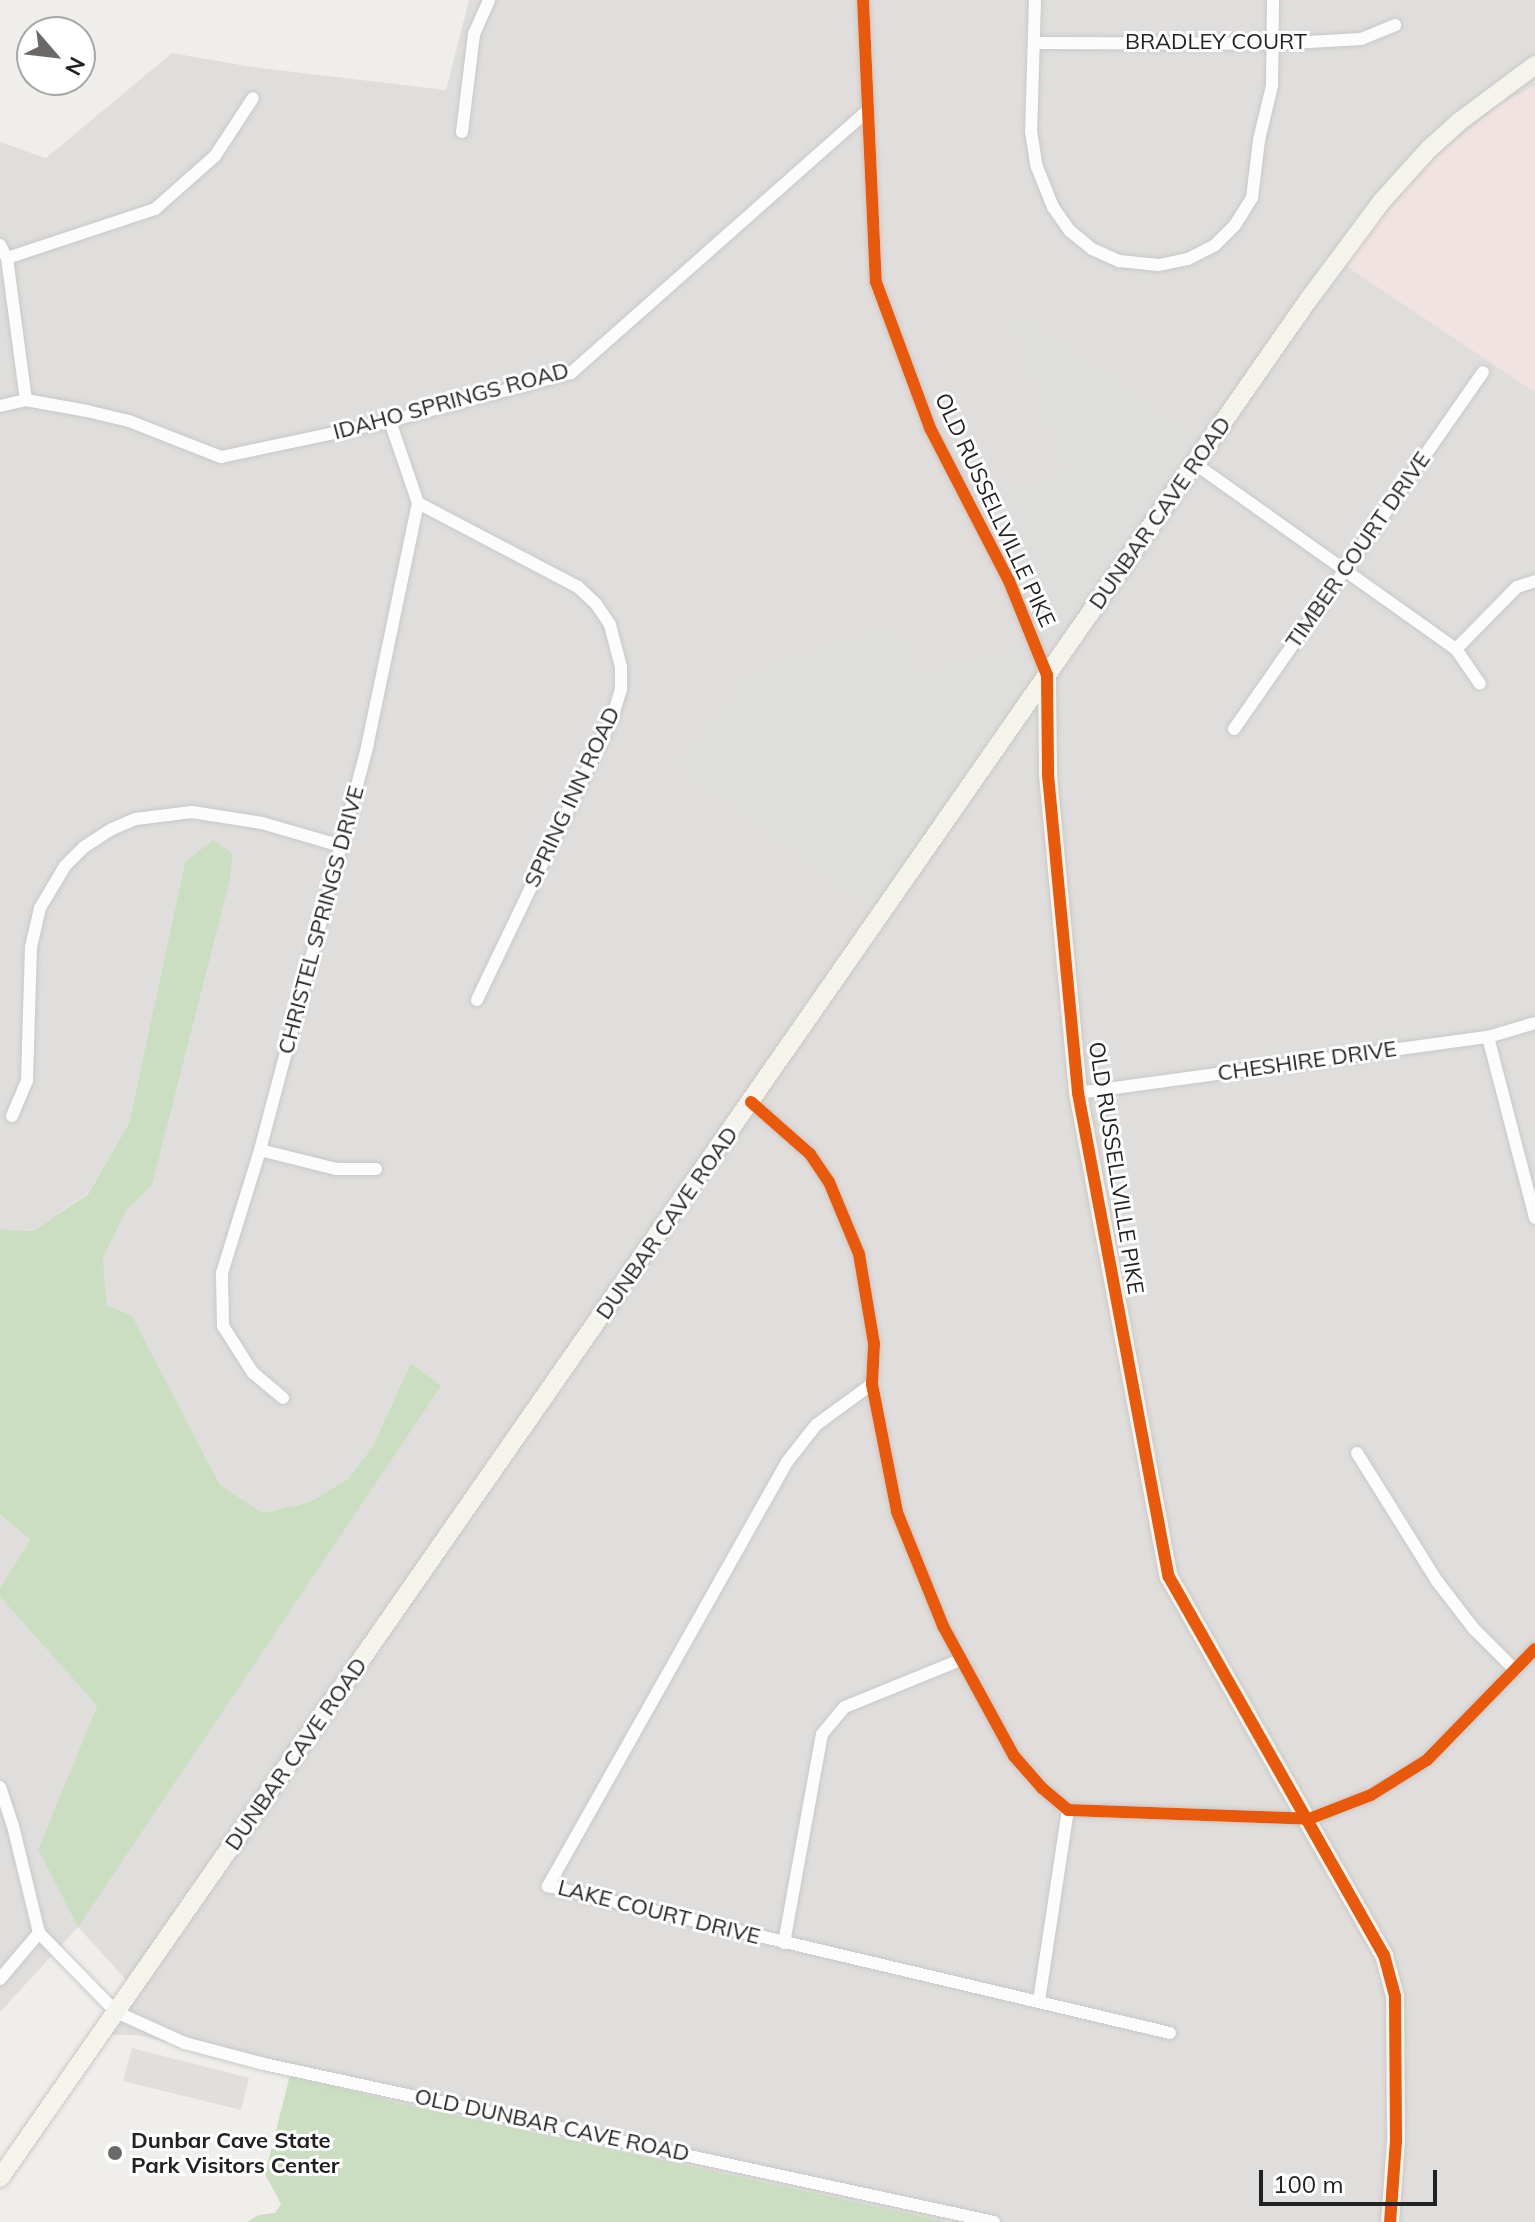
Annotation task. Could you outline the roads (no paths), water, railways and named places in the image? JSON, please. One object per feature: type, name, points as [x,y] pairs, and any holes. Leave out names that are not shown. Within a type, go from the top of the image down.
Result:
[{"type":"main road","name":"DUNBAR CAVE ROAD","points":[[0,2178],[1194,463],[1382,201],[1460,121],[1535,65]]},
{"type":"main road","name":"OLD RUSSELLVILLE PIKE","points":[[1047,675],[1048,775],[1078,1093],[1169,1577],[1384,1955],[1395,1996],[1396,2141],[1390,2222]]},
{"type":"street","points":[[462,132],[474,34],[489,0]]},
{"type":"street","name":"OLD RUSSELLVILLE PIKE","points":[[863,0],[865,113],[876,282],[930,428],[1009,581],[1047,675]]},
{"type":"street","points":[[1035,0],[1031,131],[1037,167],[1053,207],[1070,231],[1092,249],[1119,261],[1159,265],[1188,259],[1215,245],[1235,225],[1252,198],[1259,140],[1272,86],[1273,0]]},
{"type":"street","name":"BRADLEY COURT","points":[[1034,43],[1273,44],[1361,39],[1395,25]]},
{"type":"street","points":[[7,258],[155,209],[215,156],[253,98]]},
{"type":"street","name":"IDAHO SPRINGS ROAD","points":[[0,406],[26,400],[129,421],[221,457],[390,421],[571,373],[865,113]]},
{"type":"street","points":[[0,245],[7,258],[26,400]]},
{"type":"street","name":"TIMBER COURT DRIVE","points":[[1234,729],[1483,372]]},
{"type":"street","points":[[390,421],[418,503]]},
{"type":"street","points":[[1194,463],[1456,649],[1480,684]]},
{"type":"street","name":"CHRISTEL SPRINGS DRIVE","points":[[283,1398],[253,1373],[223,1326],[222,1273],[260,1150],[367,747],[418,503]]},
{"type":"street","name":"SPRING INN ROAD","points":[[418,503],[578,587],[596,604],[610,625],[621,667],[621,689],[613,716],[477,1000]]},
{"type":"street","points":[[1456,649],[1517,587],[1535,581]]},
{"type":"street","points":[[12,1116],[27,1081],[31,947],[40,908],[65,866],[84,847],[112,829],[136,819],[192,812],[262,823],[341,846]]},
{"type":"street","name":"CHESHIRE DRIVE","points":[[1078,1093],[1488,1037],[1535,1023]]},
{"type":"street","points":[[1488,1037],[1535,1218]]},
{"type":"street","points":[[751,1102],[810,1154],[829,1182],[859,1254],[874,1344],[872,1384],[897,1512],[960,1660],[1014,1756],[1042,1788],[1068,1810],[1309,1819],[1371,1795],[1427,1760],[1535,1649]]},
{"type":"street","points":[[260,1150],[336,1169],[376,1169]]},
{"type":"street","name":"LAKE COURT DRIVE","points":[[872,1384],[816,1425],[787,1462],[548,1886],[1170,2033]]},
{"type":"street","points":[[1357,1453],[1437,1581],[1474,1629],[1515,1670]]},
{"type":"street","points":[[784,1943],[822,1734],[845,1707],[960,1660]]},
{"type":"street","points":[[0,1787],[13,1826],[39,1933],[116,2012]]},
{"type":"street","points":[[1039,2001],[1068,1810]]},
{"type":"street","points":[[0,1979],[39,1933]]},
{"type":"street","name":"OLD DUNBAR CAVE ROAD","points":[[116,2012],[185,2043],[264,2064],[994,2222]]},
{"type":"place","name":"Dunbar Cave State Park Visitors Center","points":[[115,2153]]}]
